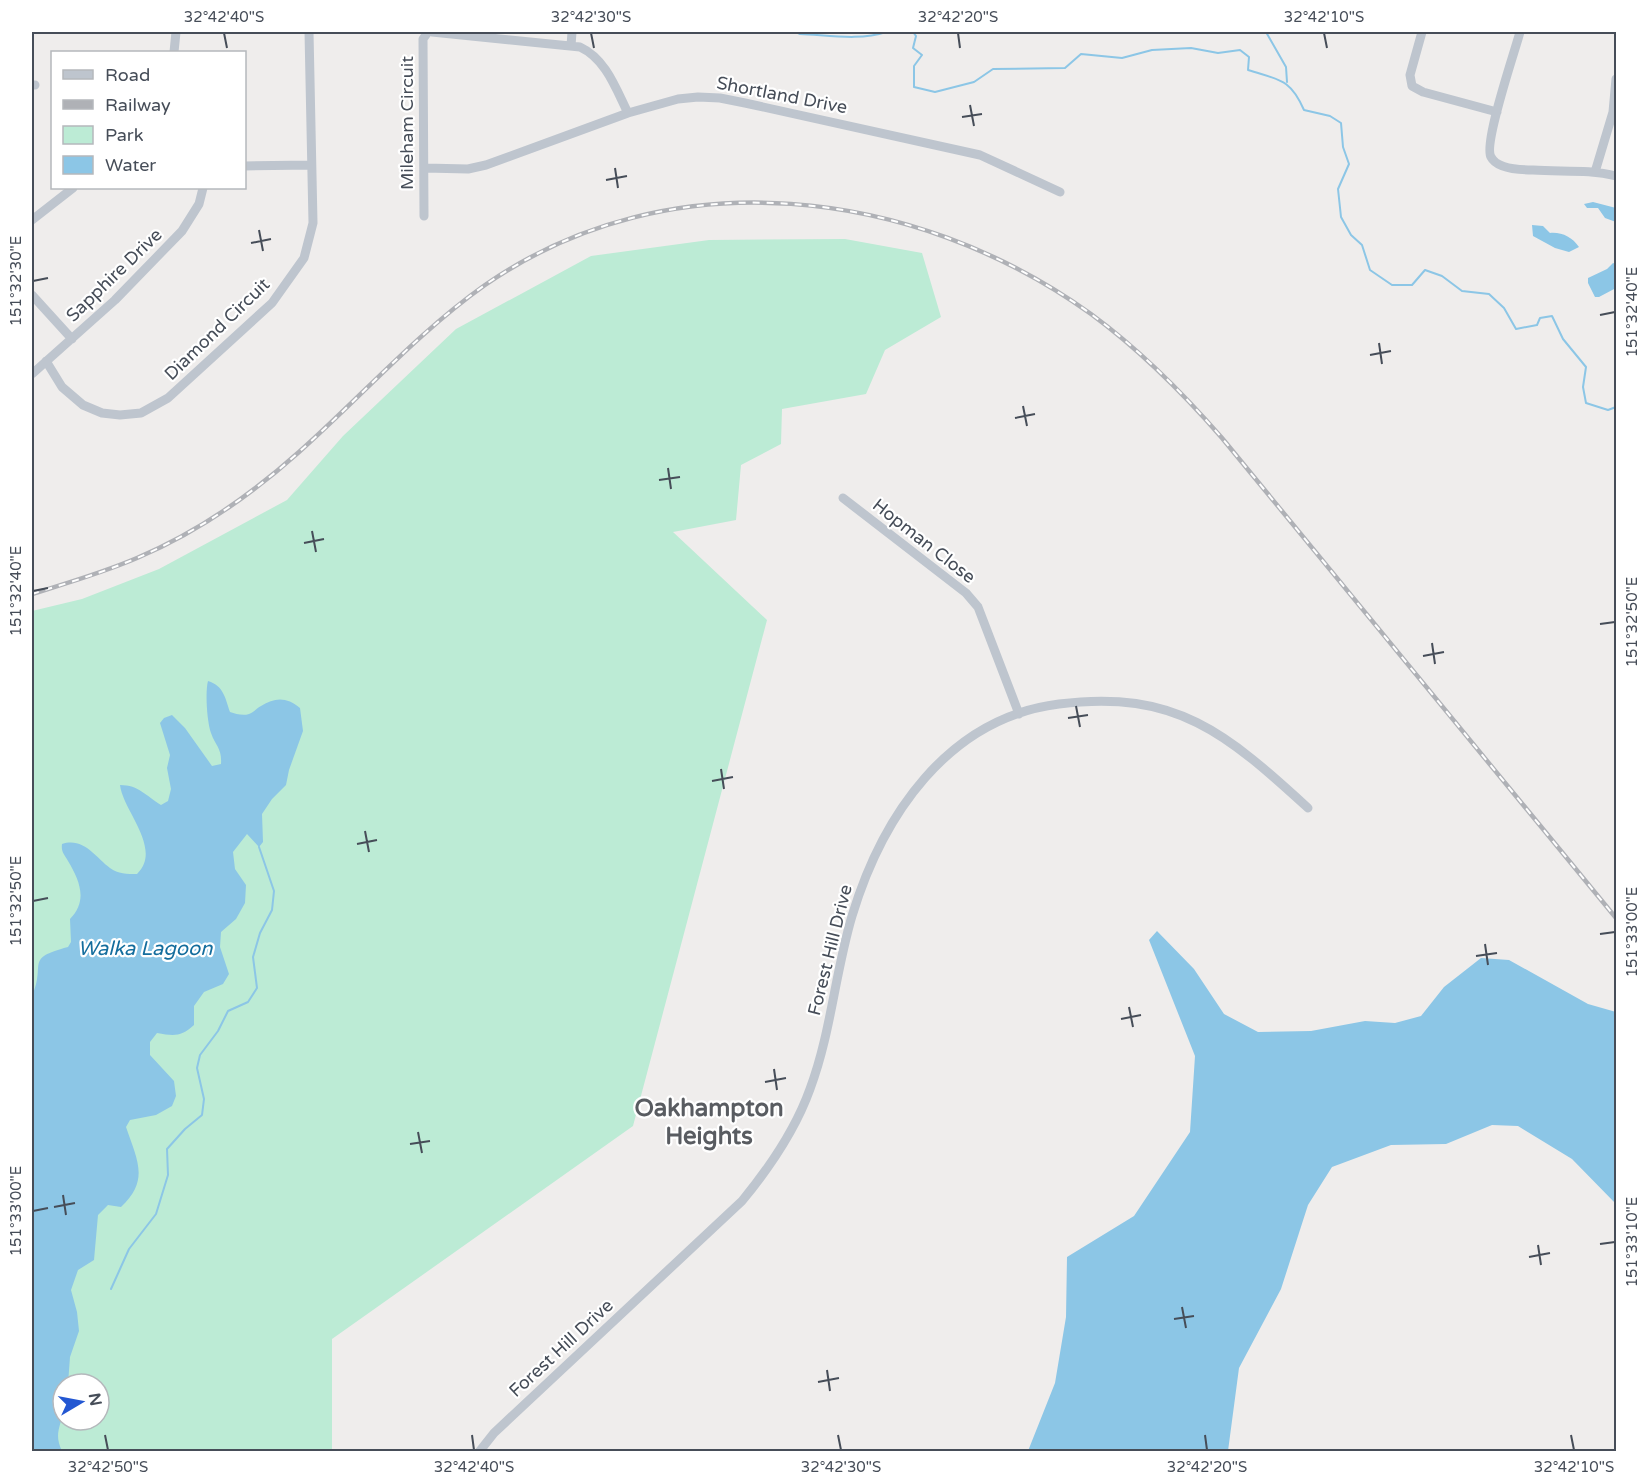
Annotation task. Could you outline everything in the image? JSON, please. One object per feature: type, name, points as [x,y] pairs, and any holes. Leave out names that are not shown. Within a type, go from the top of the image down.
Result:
[{"type":"street","points":[[174,51],[176,32]]},
{"type":"street","name":"Diamond Circuit","points":[[46,361],[62,387],[83,405],[102,413],[120,416],[141,413],[168,398],[272,303],[304,258],[313,223],[309,32]]},
{"type":"street","name":"Mileham Circuit","points":[[424,216],[423,39],[430,32],[571,46],[588,51],[601,63],[628,113]]},
{"type":"street","points":[[571,46],[572,32]]},
{"type":"street","points":[[1422,32],[1410,75],[1412,86],[1423,92],[1497,112]]},
{"type":"street","points":[[1520,32],[1488,149],[1492,159],[1515,168],[1594,172],[1617,176]]},
{"type":"street","points":[[1594,172],[1613,112],[1617,79]]},
{"type":"street","name":"Shortland Drive","points":[[425,168],[468,169],[486,165],[628,113],[678,99],[698,96],[720,98],[980,155],[1060,192]]},
{"type":"street","points":[[246,166],[311,165]]},
{"type":"street","points":[[32,220],[72,189]]},
{"type":"street","name":"Sapphire Drive","points":[[32,374],[115,300],[182,231],[199,204],[203,189]]},
{"type":"street","points":[[32,295],[72,339]]},
{"type":"street","name":"Hopman Close","points":[[843,498],[966,593],[978,607],[1019,714]]},
{"type":"street","name":"Forest Hill Drive","points":[[479,1452],[494,1433],[742,1201],[758,1182],[789,1136],[810,1090],[824,1041],[851,918],[869,866],[895,816],[924,778],[947,755],[977,733],[1019,714],[1051,705],[1104,700],[1130,702],[1167,710],[1195,721],[1223,736],[1256,760],[1308,808]]},
{"type":"green space","points":[[845,239],[922,253],[941,317],[885,350],[866,394],[782,409],[781,444],[741,465],[736,520],[673,532],[767,620],[633,1126],[332,1339],[332,1451],[32,1451],[32,611],[82,599],[159,569],[287,500],[343,436],[456,329],[591,256],[709,240]]},
{"type":"water","points":[[1593,202],[1616,208],[1616,222],[1605,218],[1598,208],[1587,208],[1584,204]]},
{"type":"water","points":[[1532,225],[1543,226],[1550,233],[1566,236],[1579,247],[1569,252],[1555,248],[1533,236]]},
{"type":"water","points":[[1613,263],[1616,264],[1616,288],[1595,297],[1588,278],[1607,269]]},
{"type":"water","name":"Walka Lagoon","points":[[208,681],[221,689],[230,712],[242,715],[249,714],[266,703],[286,700],[300,708],[303,731],[286,785],[272,799],[262,814],[263,842],[259,847],[247,834],[233,852],[235,869],[246,885],[245,903],[236,919],[221,932],[220,947],[229,974],[223,984],[204,992],[194,1006],[194,1025],[177,1035],[157,1033],[150,1042],[150,1055],[174,1081],[176,1096],[172,1106],[156,1115],[130,1120],[126,1127],[137,1160],[136,1188],[121,1207],[108,1205],[98,1215],[94,1260],[78,1270],[71,1290],[79,1331],[70,1357],[69,1372],[51,1372],[51,1432],[58,1432],[59,1445],[62,1451],[32,1451],[32,996],[41,959],[54,951],[68,947],[71,942],[70,919],[79,905],[79,883],[63,853],[62,844],[77,843],[89,849],[113,870],[137,874],[144,864],[146,853],[144,842],[120,785],[137,789],[161,805],[168,801],[171,789],[167,768],[170,755],[160,723],[164,718],[172,715],[185,728],[212,766],[221,764],[220,751],[208,722]]},
{"type":"water","points":[[1157,931],[1194,969],[1224,1014],[1258,1032],[1311,1031],[1365,1021],[1395,1023],[1421,1016],[1444,987],[1481,958],[1509,960],[1588,1004],[1616,1012],[1616,1204],[1572,1159],[1518,1126],[1492,1125],[1446,1144],[1391,1145],[1332,1167],[1308,1205],[1281,1289],[1239,1368],[1228,1451],[1028,1451],[1055,1383],[1066,1317],[1067,1257],[1134,1216],[1190,1132],[1195,1056],[1149,940]]},
{"type":"waterway","points":[[796,32],[854,37],[886,32]]},
{"type":"waterway","points":[[913,32],[916,36],[913,48],[922,55],[914,66],[914,87],[935,92],[974,82],[993,69],[1065,68],[1081,54],[1122,58],[1152,50],[1191,48],[1218,53],[1240,50],[1249,57],[1248,70],[1276,79],[1288,86],[1304,110],[1330,116],[1341,123],[1343,147],[1349,164],[1338,189],[1341,217],[1351,235],[1362,245],[1370,270],[1392,285],[1412,285],[1425,270],[1442,276],[1462,291],[1489,294],[1504,308],[1516,329],[1537,325],[1540,318],[1552,316],[1563,339],[1586,367],[1583,387],[1586,403],[1608,410],[1616,407]]},
{"type":"waterway","points":[[1266,32],[1286,67],[1287,82]]},
{"type":"waterway","points":[[111,1289],[129,1249],[156,1214],[168,1175],[167,1149],[185,1129],[202,1115],[204,1099],[197,1068],[200,1055],[218,1031],[228,1011],[248,1002],[257,988],[253,957],[260,933],[272,910],[274,891],[259,847]]},
{"type":"railway","points":[[32,594],[137,558],[180,537],[222,512],[299,452],[413,344],[460,304],[485,285],[557,244],[633,218],[711,204],[791,204],[870,215],[948,238],[1022,271],[1091,314],[1160,372],[1222,438],[1616,918]]},
{"type":"district","name":"Oakhampton Heights","points":[[709,1122]]}]
